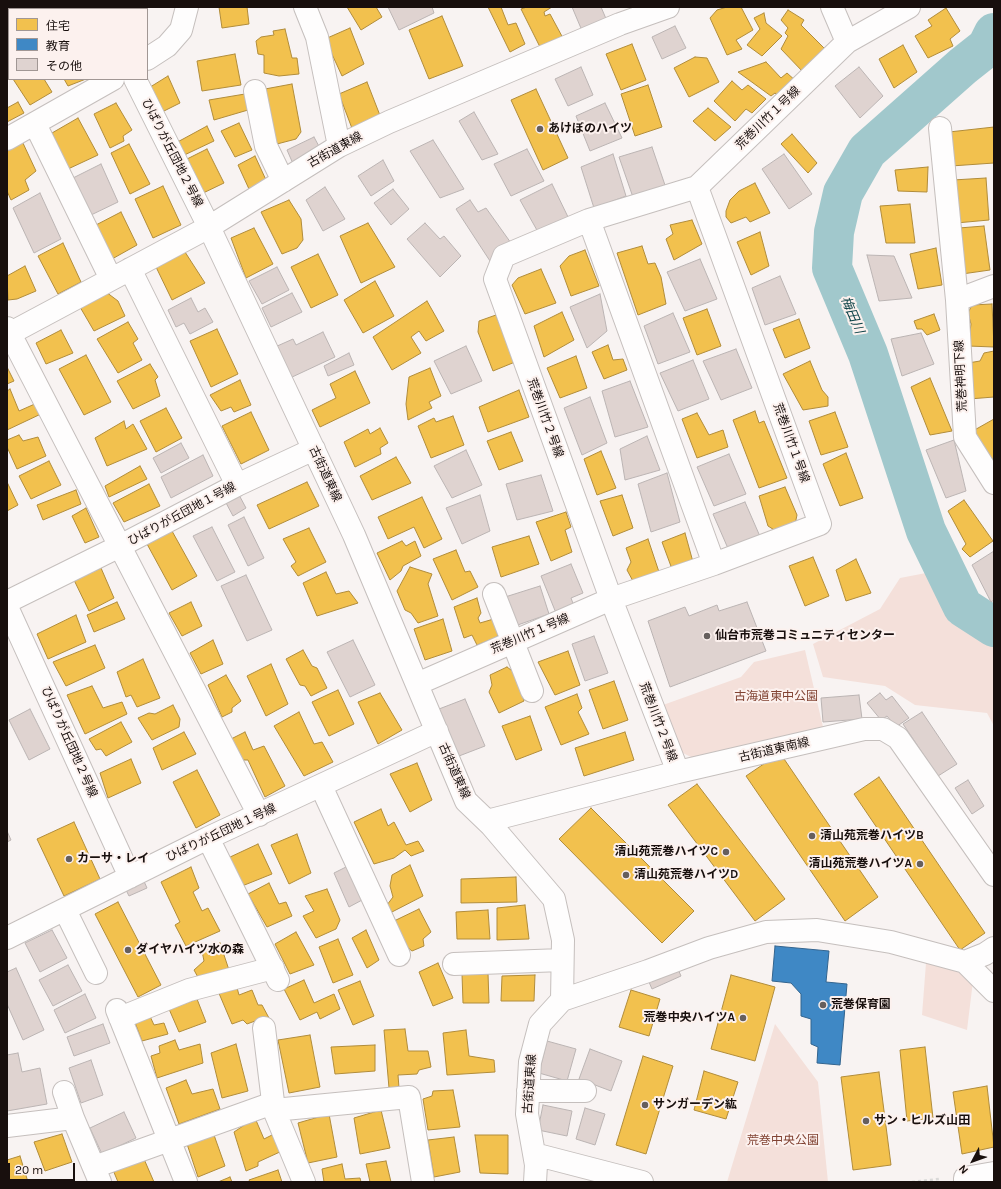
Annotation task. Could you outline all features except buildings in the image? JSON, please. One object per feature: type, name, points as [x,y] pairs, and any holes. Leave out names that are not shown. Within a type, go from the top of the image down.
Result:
[{"type":"street","points":[[148,58],[166,46],[181,30],[187,7]]},
{"type":"street","name":"古街道東線","points":[[535,1182],[536,1165],[527,1114],[530,1062],[540,1024],[562,1000],[563,940],[554,899],[487,821],[466,801],[354,535],[209,227],[339,146],[389,122],[618,15],[668,7]]},
{"type":"street","points":[[832,7],[847,42]]},
{"type":"street","name":"荒巻川竹１号線","points":[[417,684],[611,600],[714,564],[820,524],[697,186],[847,42],[909,7]]},
{"type":"street","points":[[312,11],[339,146]]},
{"type":"street","points":[[7,139],[111,80]]},
{"type":"street","name":"ひばりが丘団地２号線","points":[[136,80],[209,227]]},
{"type":"street","points":[[255,91],[266,146],[283,181]]},
{"type":"street","points":[[35,124],[237,485]]},
{"type":"street","name":"荒巻神明下線","points":[[940,128],[957,300],[965,438],[994,483]]},
{"type":"street","name":"荒巻川竹２号線","points":[[678,772],[611,600],[495,279],[504,256],[589,220],[697,186]]},
{"type":"street","points":[[589,220],[714,564]]},
{"type":"street","points":[[209,227],[8,332],[259,815]]},
{"type":"street","points":[[957,300],[994,286]]},
{"type":"street","name":"ひばりが丘団地１号線","points":[[7,602],[120,546],[237,485],[314,449]]},
{"type":"street","points":[[494,594],[532,691]]},
{"type":"street","name":"ひばりが丘団地２号線","points":[[7,607],[130,877]]},
{"type":"street","name":"古街道東南線","points":[[487,821],[678,772],[864,729],[883,729],[898,738],[994,875]]},
{"type":"street","name":"ひばりが丘団地１号線","points":[[7,938],[208,838],[437,731]]},
{"type":"street","points":[[321,786],[400,955]]},
{"type":"street","points":[[186,1182],[118,1014],[190,990],[276,974],[208,838]]},
{"type":"street","points":[[65,910],[96,973]]},
{"type":"street","points":[[562,1000],[648,971],[709,948],[766,932],[818,930],[891,942],[965,962],[994,991]]},
{"type":"street","points":[[965,962],[985,954],[994,948]]},
{"type":"street","points":[[454,964],[562,960]]},
{"type":"street","points":[[264,1028],[274,1107],[304,1182]]},
{"type":"street","points":[[528,1091],[585,1091]]},
{"type":"street","points":[[64,1092],[73,1118],[97,1174],[169,1140],[274,1107],[409,1097],[423,1182]]},
{"type":"street","points":[[7,1126],[73,1118]]},
{"type":"street","points":[[534,1154],[642,1182]]},
{"type":"street","points":[[965,1182],[965,1178],[994,1173]]},
{"type":"path","points":[[912,1182],[939,1179]]},
{"type":"green space","points":[[926,573],[950,622],[994,647],[994,726],[987,713],[915,705],[885,686],[823,677],[813,644],[880,609],[900,578]]},
{"type":"green space","name":"古海道東中公園","points":[[805,650],[823,727],[693,758],[681,752],[663,705],[741,677],[754,662]]},
{"type":"green space","points":[[926,963],[968,972],[973,981],[967,1030],[922,1015]]},
{"type":"green space","name":"荒巻中央公園","points":[[775,1024],[818,1082],[828,1182],[727,1182]]},
{"type":"waterway","name":"梅田川","points":[[994,33],[987,47],[963,66],[867,151],[843,193],[834,232],[832,268],[868,354],[926,531],[963,607],[994,627]]},
{"type":"place","name":"あけぼのハイツ","points":[[540,129]]},
{"type":"place","name":"仙台市荒巻コミュニティセンター","points":[[707,636]]},
{"type":"place","name":"清山苑荒巻ハイツB","points":[[812,836]]},
{"type":"place","name":"清山苑荒巻ハイツC","points":[[726,852]]},
{"type":"place","name":"カーサ・レイ","points":[[69,859]]},
{"type":"place","name":"清山苑荒巻ハイツA","points":[[920,864]]},
{"type":"place","name":"清山苑荒巻ハイツD","points":[[626,875]]},
{"type":"place","name":"ダイヤハイツ水の森","points":[[128,950]]},
{"type":"place","name":"荒巻保育園","points":[[823,1005]]},
{"type":"place","name":"荒巻中央ハイツA","points":[[743,1018]]},
{"type":"place","name":"サンガーデン紘","points":[[645,1105]]},
{"type":"place","name":"サン・ヒルズ山田","points":[[866,1121]]}]
